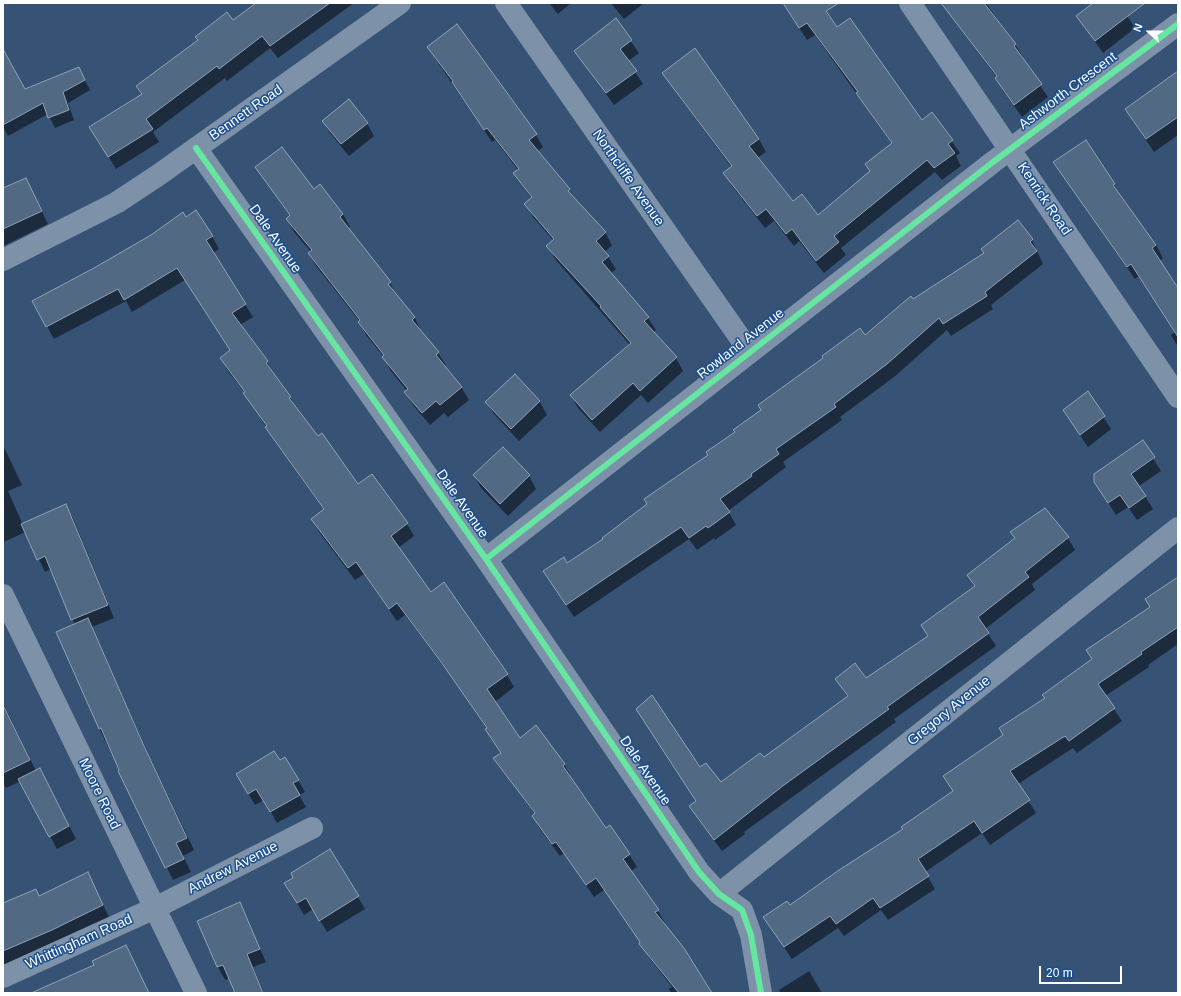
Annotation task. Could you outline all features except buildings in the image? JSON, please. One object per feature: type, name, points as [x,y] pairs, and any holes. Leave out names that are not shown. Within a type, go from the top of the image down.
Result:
[{"type":"street","name":"Bennett Road","points":[[3,260],[116,203],[400,3]]},
{"type":"street","name":"Northcliffe Avenue","points":[[506,3],[750,352]]},
{"type":"street","name":"Kenrick Road","points":[[910,3],[1178,397]]},
{"type":"street","name":"Ashworth Crescent","points":[[1010,149],[1178,24]]},
{"type":"street","name":"Dale Avenue","points":[[196,148],[486,560],[699,872],[719,894],[742,910],[751,936],[761,993]]},
{"type":"street","name":"Rowland Avenue","points":[[486,560],[1010,149]]},
{"type":"street","name":"Gregory Avenue","points":[[719,894],[1178,528]]},
{"type":"street","name":"Moore Road","points":[[3,596],[196,993]]},
{"type":"street","name":"Andrew Avenue","points":[[155,908],[312,828]]},
{"type":"street","name":"Whittingham Road","points":[[3,977],[155,908]]},
{"type":"cycle path","points":[[486,559],[993,162],[1178,24]]},
{"type":"cycle path","points":[[196,148],[486,559],[699,872],[719,894],[742,910],[751,935],[761,993]]}]
